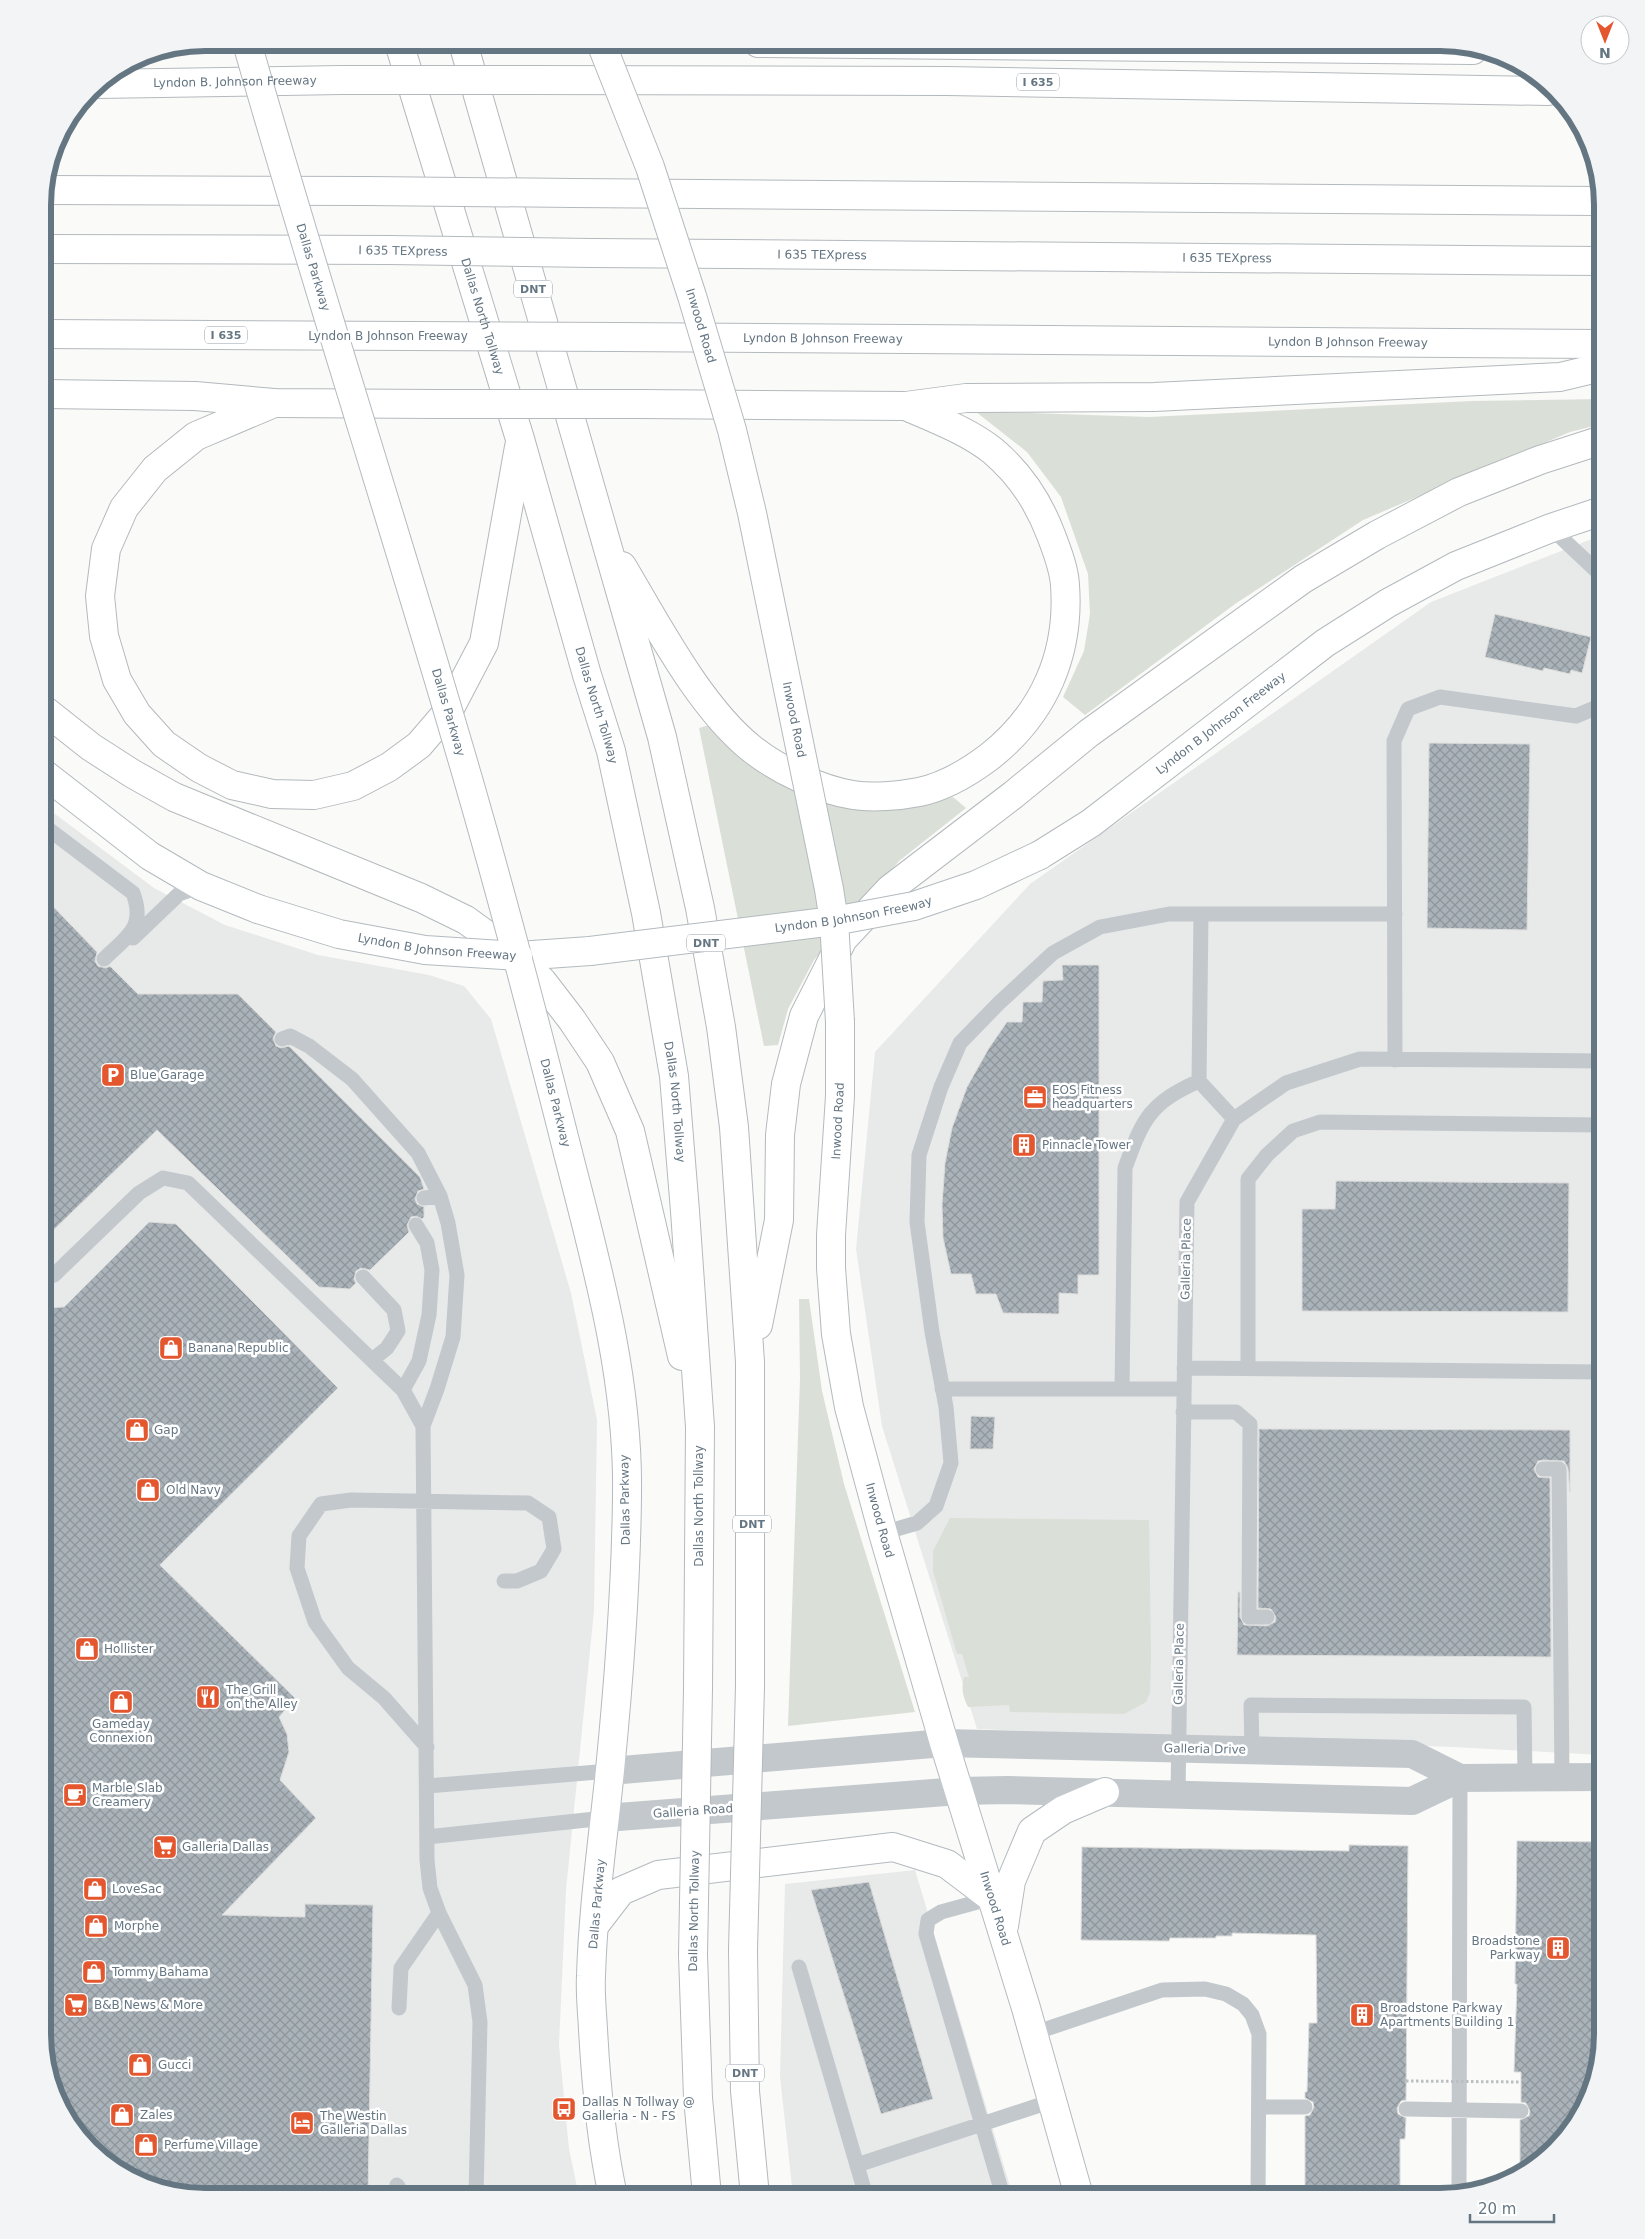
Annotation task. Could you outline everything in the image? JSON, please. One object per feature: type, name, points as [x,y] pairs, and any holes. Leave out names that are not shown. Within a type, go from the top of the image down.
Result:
[{"type":"main road","name":"Dallas Parkway","points":[[250,51],[298,223],[457,739],[518,956],[604,1293],[621,1393],[627,1492],[624,1593],[591,1977],[595,2074],[605,2160],[611,2188]]},
{"type":"main road","name":"Dallas North Tollway","points":[[402,51],[520,438],[587,675],[611,751],[646,913],[674,1076],[686,1211],[700,1428],[693,1955],[698,2098],[706,2188]]},
{"type":"main road","name":"DNT","points":[[465,51],[662,737],[700,908],[721,1027],[734,1127],[750,1362],[752,1475],[750,1686],[743,1950],[745,2091],[753,2188]]},
{"type":"main road","name":"Inwood Road","points":[[605,51],[650,167],[692,296],[732,430],[754,522],[834,921],[841,1039],[831,1268],[836,1334],[849,1407],[883,1533],[944,1743],[1034,2033],[1077,2188]]},
{"type":"main road","name":"Lyndon B. Johnson Freeway","points":[[112,84],[341,80],[937,81],[1543,91]]},
{"type":"main road","points":[[52,190],[1593,200]]},
{"type":"main road","name":"I 635 TEXpress","points":[[52,249],[1594,260]]},
{"type":"main road","name":"Lyndon B Johnson Freeway","points":[[52,334],[618,336],[1594,344]]},
{"type":"main road","points":[[52,394],[195,396],[274,403],[906,406],[966,398],[1154,397],[1560,377],[1594,369]]},
{"type":"main road","points":[[274,403],[196,436],[155,469],[124,508],[106,549],[100,596],[104,636],[117,680],[137,714],[164,744],[199,768],[232,785],[272,794],[314,795],[353,786],[389,767],[419,745],[449,710],[484,643],[520,438]]},
{"type":"main road","points":[[603,535],[689,676],[720,716],[750,748],[784,771],[853,795],[919,792],[950,781],[975,768],[1001,748],[1019,732],[1038,707],[1052,677],[1061,645],[1065,583],[1058,554],[1047,524],[1014,470],[992,450],[965,434],[906,406]]},
{"type":"main road","points":[[750,1362],[779,1220],[780,1135],[786,1084],[804,1016],[843,940],[890,889],[1013,795],[1089,733],[1303,579],[1377,535],[1459,492],[1540,460],[1594,443]]},
{"type":"main road","name":"Lyndon B Johnson Freeway","points":[[52,779],[150,856],[201,886],[258,909],[349,936],[425,950],[518,956],[590,951],[834,921],[914,906],[976,885],[1040,855],[1091,823],[1325,643],[1388,603],[1456,566],[1551,528],[1594,514]]},
{"type":"main road","points":[[52,716],[90,746],[133,774],[174,797],[421,898],[466,920],[514,955],[542,981],[572,1020],[600,1062],[630,1131],[641,1173],[660,1266],[700,1428]]},
{"type":"main road","points":[[1003,1932],[1010,1881],[1032,1831],[1063,1810],[1105,1792]]},
{"type":"main road","points":[[594,1926],[621,1891],[658,1875],[893,1847],[947,1864],[992,1898]]},
{"type":"street","points":[[610,1771],[944,1743]]},
{"type":"street","name":"Galleria Drive","points":[[944,1743],[1412,1754],[1460,1778]]},
{"type":"street","name":"Galleria Drive","points":[[959,1791],[1105,1792],[1412,1801],[1460,1778],[1594,1777]]},
{"type":"street","name":"Galleria Road","points":[[604,1818],[959,1791]]},
{"type":"lane","points":[[1551,528],[1594,568]]},
{"type":"lane","points":[[1396,1060],[1394,741],[1408,708],[1440,697],[1576,716],[1594,709]]},
{"type":"lane","points":[[52,832],[133,893],[139,908],[136,927],[106,962],[178,894],[201,886]]},
{"type":"lane","points":[[883,1533],[917,1524],[936,1506],[951,1463],[917,1222],[919,1155],[940,1088],[960,1043],[999,1003],[1053,953],[1100,926],[1169,914],[1395,914]]},
{"type":"lane","points":[[1201,914],[1200,1081],[1234,1119]]},
{"type":"lane","points":[[282,1039],[290,1036],[309,1046],[352,1079],[418,1153],[440,1196],[448,1223],[457,1275],[453,1336],[438,1389],[423,1426],[427,1836],[430,1888],[439,1913],[475,1985],[480,2022],[476,2188]]},
{"type":"lane","name":"Galleria Place","points":[[1178,1794],[1177,1749],[1187,1202],[1234,1119],[1286,1083],[1360,1059],[1594,1061]]},
{"type":"lane","points":[[1122,1389],[1125,1168],[1136,1138],[1152,1109],[1174,1092],[1200,1081]]},
{"type":"lane","points":[[1248,1368],[1248,1179],[1267,1155],[1293,1131],[1320,1122],[1594,1125]]},
{"type":"lane","points":[[51,1276],[139,1193],[163,1178],[188,1184],[403,1390],[423,1426]]},
{"type":"lane","points":[[424,1198],[440,1196]]},
{"type":"lane","points":[[403,1390],[419,1361],[429,1315],[432,1270],[426,1243],[416,1225]]},
{"type":"lane","points":[[363,1277],[394,1310],[398,1331],[387,1348],[372,1360]]},
{"type":"lane","points":[[1184,1368],[1594,1372]]},
{"type":"lane","points":[[942,1389],[1184,1389]]},
{"type":"lane","points":[[1183,1412],[1236,1412],[1250,1424],[1249,1617],[1267,1617]]},
{"type":"lane","points":[[1543,1469],[1559,1469],[1562,1777]]},
{"type":"lane","points":[[426,1746],[384,1698],[348,1668],[316,1622],[297,1568],[299,1536],[320,1504],[351,1500],[528,1503],[549,1517],[554,1549],[541,1571],[517,1580],[504,1581]]},
{"type":"lane","points":[[1252,1750],[1251,1705],[1524,1707],[1525,1777]]},
{"type":"lane","points":[[426,1786],[610,1771]]},
{"type":"lane","points":[[1459,2186],[1460,1778]]},
{"type":"lane","name":"Galleria Road","points":[[427,1836],[604,1818]]},
{"type":"lane","points":[[992,1898],[940,1912],[928,1920],[926,1934],[1001,2188]]},
{"type":"lane","points":[[399,2008],[401,1968],[439,1913]]},
{"type":"lane","points":[[799,1967],[864,2188]]},
{"type":"lane","points":[[1034,2033],[1162,1990],[1205,1989],[1226,1994],[1242,2004],[1252,2015],[1259,2034],[1258,2188]]},
{"type":"lane","points":[[857,2165],[1052,2101]]},
{"type":"lane","points":[[1258,2107],[1305,2107]]},
{"type":"lane","points":[[1406,2109],[1521,2111]]},
{"type":"path","points":[[1406,2080],[1521,2082]]},
{"type":"shaded area","points":[[1594,399],[1594,426],[1570,432],[1363,520],[1235,604],[1085,715],[1063,697],[1084,651],[1090,614],[1088,574],[1061,497],[1027,452],[975,411],[1149,417],[1472,401]]},
{"type":"shaded area","points":[[1594,538],[1594,1755],[1453,1747],[977,1729],[882,1426],[856,1249],[875,1052],[1030,884],[1431,602]]},
{"type":"shaded area","points":[[709,725],[761,774],[788,787],[860,810],[923,805],[953,797],[966,808],[899,861],[814,960],[788,1009],[778,1045],[764,1046],[699,728]]},
{"type":"shaded area","points":[[52,811],[154,888],[225,925],[318,955],[429,975],[464,986],[491,1019],[571,1293],[597,1420],[594,1610],[566,1890],[559,2045],[569,2149],[577,2188],[206,2188],[175,2185],[156,2180],[137,2172],[114,2157],[53,2050],[51,2034]]},
{"type":"shaded area","points":[[799,1299],[809,1299],[822,1391],[844,1484],[915,1712],[788,1726],[800,1379]]},
{"type":"shaded area","points":[[950,1518],[1149,1520],[1151,1657],[1150,1693],[1146,1702],[1124,1714],[1010,1712],[1009,1705],[968,1707],[963,1686],[964,1677],[969,1677],[962,1654],[957,1654],[933,1571],[933,1551]]},
{"type":"shaded area","points":[[915,1870],[1011,2188],[792,2188],[780,2076],[785,1884]]},
{"type":"building","points":[[1495,614],[1591,637],[1582,673],[1571,670],[1570,674],[1544,668],[1543,671],[1485,657]]},
{"type":"building","points":[[1429,743],[1530,744],[1527,930],[1427,928]]},
{"type":"building","points":[[52,905],[97,952],[95,961],[98,966],[106,968],[110,966],[138,994],[238,994],[276,1032],[273,1038],[276,1046],[281,1048],[289,1046],[420,1177],[424,1189],[418,1191],[415,1199],[417,1204],[424,1207],[424,1217],[422,1219],[416,1216],[411,1217],[407,1225],[409,1232],[370,1270],[361,1268],[356,1271],[354,1279],[356,1283],[350,1289],[319,1287],[157,1130],[51,1232]]},
{"type":"building","name":"Pinnacle Tower","points":[[1062,965],[1099,965],[1099,1275],[1078,1275],[1078,1294],[1059,1293],[1059,1314],[1003,1313],[996,1294],[976,1294],[971,1274],[951,1274],[943,1238],[942,1205],[945,1163],[952,1128],[967,1087],[989,1048],[1007,1022],[1022,1022],[1023,1002],[1042,1002],[1043,981],[1063,980]]},
{"type":"building","points":[[1336,1181],[1569,1183],[1568,1312],[1302,1311],[1302,1209],[1335,1209]]},
{"type":"building","points":[[149,1222],[176,1224],[338,1388],[160,1565],[295,1698],[279,1717],[287,1734],[289,1752],[280,1780],[316,1818],[222,1915],[305,1917],[305,1904],[373,1905],[368,2188],[206,2188],[175,2185],[156,2180],[120,2162],[90,2135],[77,2119],[59,2083],[51,2034],[51,1308],[64,1307]]},
{"type":"building","points":[[971,1416],[995,1417],[993,1449],[970,1449]]},
{"type":"building","points":[[1259,1429],[1570,1430],[1570,1492],[1568,1468],[1564,1461],[1538,1461],[1534,1469],[1538,1477],[1550,1478],[1551,1657],[1237,1655],[1238,1592],[1240,1592],[1240,1617],[1244,1625],[1267,1626],[1275,1622],[1276,1617],[1271,1609],[1258,1608]]},
{"type":"building","name":"Broadstone Parkway","points":[[1517,1841],[1594,1842],[1594,2034],[1591,2064],[1586,2083],[1568,2119],[1541,2149],[1520,2165],[1520,2120],[1529,2116],[1530,2111],[1526,2103],[1521,2102],[1521,2072],[1514,2072],[1517,1984],[1515,1984]]},
{"type":"building","name":"Broadstone Parkway Apartments Building 1","points":[[1349,1845],[1408,1846],[1406,2100],[1401,2101],[1397,2108],[1398,2114],[1406,2118],[1405,2139],[1400,2139],[1400,2188],[1305,2188],[1305,2116],[1310,2115],[1314,2107],[1313,2102],[1305,2098],[1305,2092],[1307,2092],[1309,2023],[1317,2023],[1316,1935],[1232,1933],[1232,1936],[1170,1938],[1169,1941],[1081,1940],[1082,1847],[1349,1851]]},
{"type":"building","points":[[869,1882],[933,2099],[881,2114],[811,1890]]},
{"type":"place","name":"Blue Garage","points":[[113,1075]]},
{"type":"place","name":"EOS Fitness headquarters","points":[[1035,1097]]},
{"type":"place","name":"Pinnacle Tower","points":[[1024,1145]]},
{"type":"place","name":"Banana Republic","points":[[171,1348]]},
{"type":"place","name":"Gap","points":[[137,1430]]},
{"type":"place","name":"Old Navy","points":[[148,1490]]},
{"type":"place","name":"Hollister","points":[[87,1649]]},
{"type":"place","name":"The Grill on the Alley","points":[[208,1697]]},
{"type":"place","name":"Gameday Connexion","points":[[121,1702]]},
{"type":"place","name":"Marble Slab Creamery","points":[[75,1795]]},
{"type":"place","name":"Galleria Dallas","points":[[165,1847]]},
{"type":"place","name":"LoveSac","points":[[95,1889]]},
{"type":"place","name":"Morphe","points":[[96,1926]]},
{"type":"place","name":"Broadstone Parkway","points":[[1558,1948]]},
{"type":"place","name":"Tommy Bahama","points":[[94,1972]]},
{"type":"place","name":"B&B News & More","points":[[76,2005]]},
{"type":"place","name":"Broadstone Parkway Apartments Building 1","points":[[1362,2015]]},
{"type":"place","name":"Gucci","points":[[140,2065]]},
{"type":"place","name":"Dallas N Tollway @ Galleria - N - FS","points":[[564,2109]]},
{"type":"place","name":"Zales","points":[[122,2115]]},
{"type":"place","name":"The Westin Galleria Dallas","points":[[302,2123]]},
{"type":"place","name":"Perfume Village","points":[[146,2145]]}]
